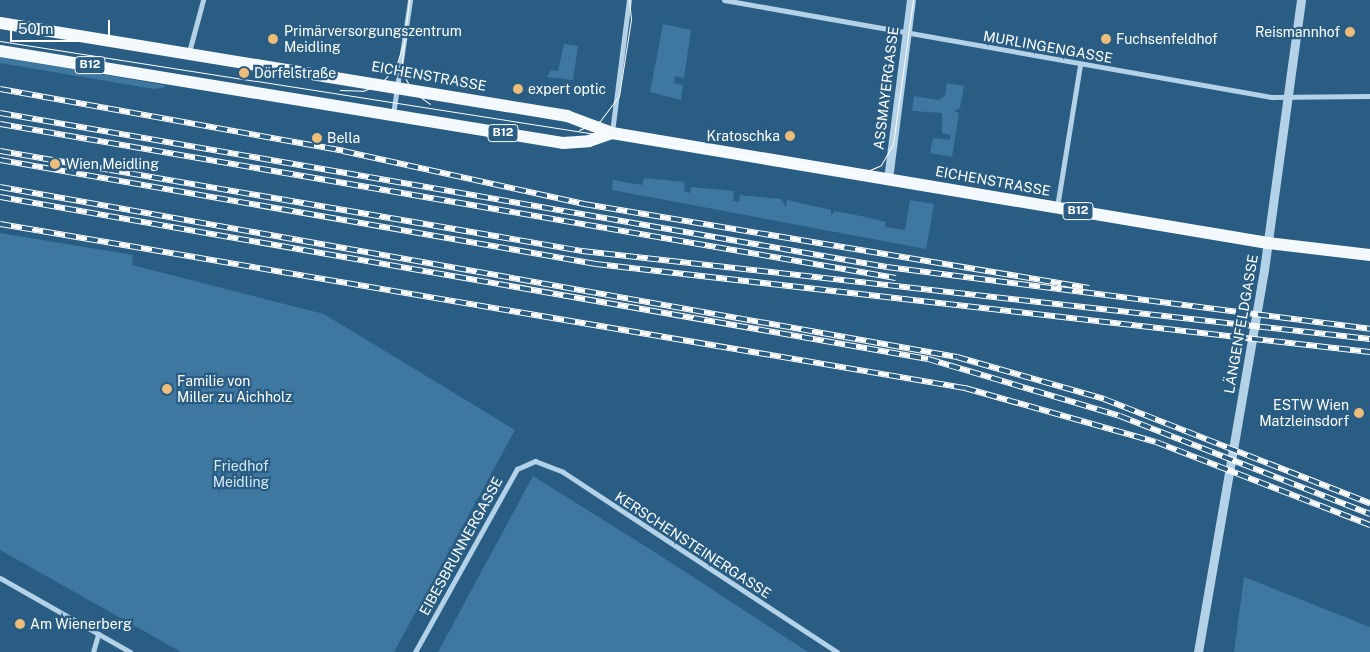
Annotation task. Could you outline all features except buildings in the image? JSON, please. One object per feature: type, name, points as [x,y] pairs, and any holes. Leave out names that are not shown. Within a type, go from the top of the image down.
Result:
[{"type":"main road","name":"EICHENSTRASSE","points":[[0,23],[398,86],[567,116],[612,133],[1268,243],[1370,255]]},
{"type":"main road","name":"EICHENSTRASSE","points":[[0,50],[563,142],[589,141],[612,133]]},
{"type":"street","points":[[189,52],[203,0]]},
{"type":"street","points":[[392,114],[398,86],[410,0]]},
{"type":"street","points":[[612,133],[629,0]]},
{"type":"street","name":"MURLINGENGASSE","points":[[724,0],[1080,65],[1288,96],[1370,96]]},
{"type":"street","name":"ASSMAYERGASSE","points":[[888,179],[911,0]]},
{"type":"street","name":"LÄNGENFELDGASSE","points":[[1198,652],[1268,243],[1301,0]]},
{"type":"street","points":[[1057,207],[1080,65]]},
{"type":"street","name":"EIBESBRUNNERGASSE","points":[[415,652],[517,469],[535,461]]},
{"type":"street","name":"KERSCHENSTEINERGASSE","points":[[535,461],[563,472],[837,652]]},
{"type":"street","points":[[0,578],[130,652]]},
{"type":"street","points":[[93,652],[98,634]]},
{"type":"green space","points":[[663,24],[691,30],[684,78],[675,76],[674,83],[683,85],[681,100],[650,92]]},
{"type":"green space","points":[[564,44],[578,46],[573,80],[547,77],[551,70],[558,71]]},
{"type":"green space","points":[[0,57],[164,85],[166,87],[154,89],[0,63]]},
{"type":"green space","points":[[947,83],[964,86],[960,108],[954,111],[959,113],[952,157],[930,153],[933,138],[950,140],[951,135],[942,133],[942,113],[912,111],[914,96],[938,100],[945,96]]},
{"type":"green space","points":[[644,178],[685,182],[684,191],[690,193],[691,187],[734,191],[733,201],[739,202],[740,195],[781,199],[786,207],[787,200],[831,210],[831,216],[835,211],[886,222],[885,227],[905,230],[910,200],[934,204],[926,249],[612,190],[613,180],[642,185]]},
{"type":"green space","name":"Friedhof Meidling","points":[[0,233],[133,255],[132,265],[324,314],[515,430],[394,652],[181,652],[0,550]]},
{"type":"green space","points":[[533,476],[653,551],[808,652],[438,652]]},
{"type":"green space","points":[[1244,577],[1370,627],[1370,652],[1234,652]]},
{"type":"tram line","points":[[409,0],[401,70],[412,91],[430,104]]},
{"type":"tram line","points":[[579,130],[600,121],[619,96],[631,19],[629,0]]},
{"type":"tram line","points":[[0,41],[858,175],[881,165],[893,144],[913,0]]},
{"type":"tram line","points":[[340,90],[363,91],[381,83],[396,67],[403,44]]},
{"type":"railway","points":[[0,89],[343,151],[584,204],[1089,288]]},
{"type":"railway","points":[[0,113],[887,267],[1370,329]]},
{"type":"railway","points":[[0,124],[896,278]]},
{"type":"railway","points":[[0,151],[582,251],[1370,339]]},
{"type":"railway","points":[[0,160],[596,264],[1370,352]]},
{"type":"railway","points":[[0,187],[957,357],[1104,399],[1370,503]]},
{"type":"railway","points":[[0,197],[928,359],[1120,416],[1370,514]]},
{"type":"railway","points":[[0,224],[965,388],[1156,442],[1370,525]]},
{"type":"place","name":"Reismannhof","points":[[1350,32]]},
{"type":"place","name":"Primärversorgungszentrum Meidling","points":[[273,39]]},
{"type":"place","name":"Fuchsenfeldhof","points":[[1106,39]]},
{"type":"place","name":"Dörfelstraße","points":[[244,73]]},
{"type":"place","name":"expert optic","points":[[518,89]]},
{"type":"place","name":"Kratoschka","points":[[790,136]]},
{"type":"place","name":"Bella","points":[[317,138]]},
{"type":"place","name":"Wien Meidling","points":[[55,164]]},
{"type":"place","name":"Familie von Miller zu Aichholz","points":[[167,389]]},
{"type":"place","name":"ESTW Wien Matzleinsdorf","points":[[1359,413]]},
{"type":"place","name":"Am Wienerberg","points":[[20,624]]}]
